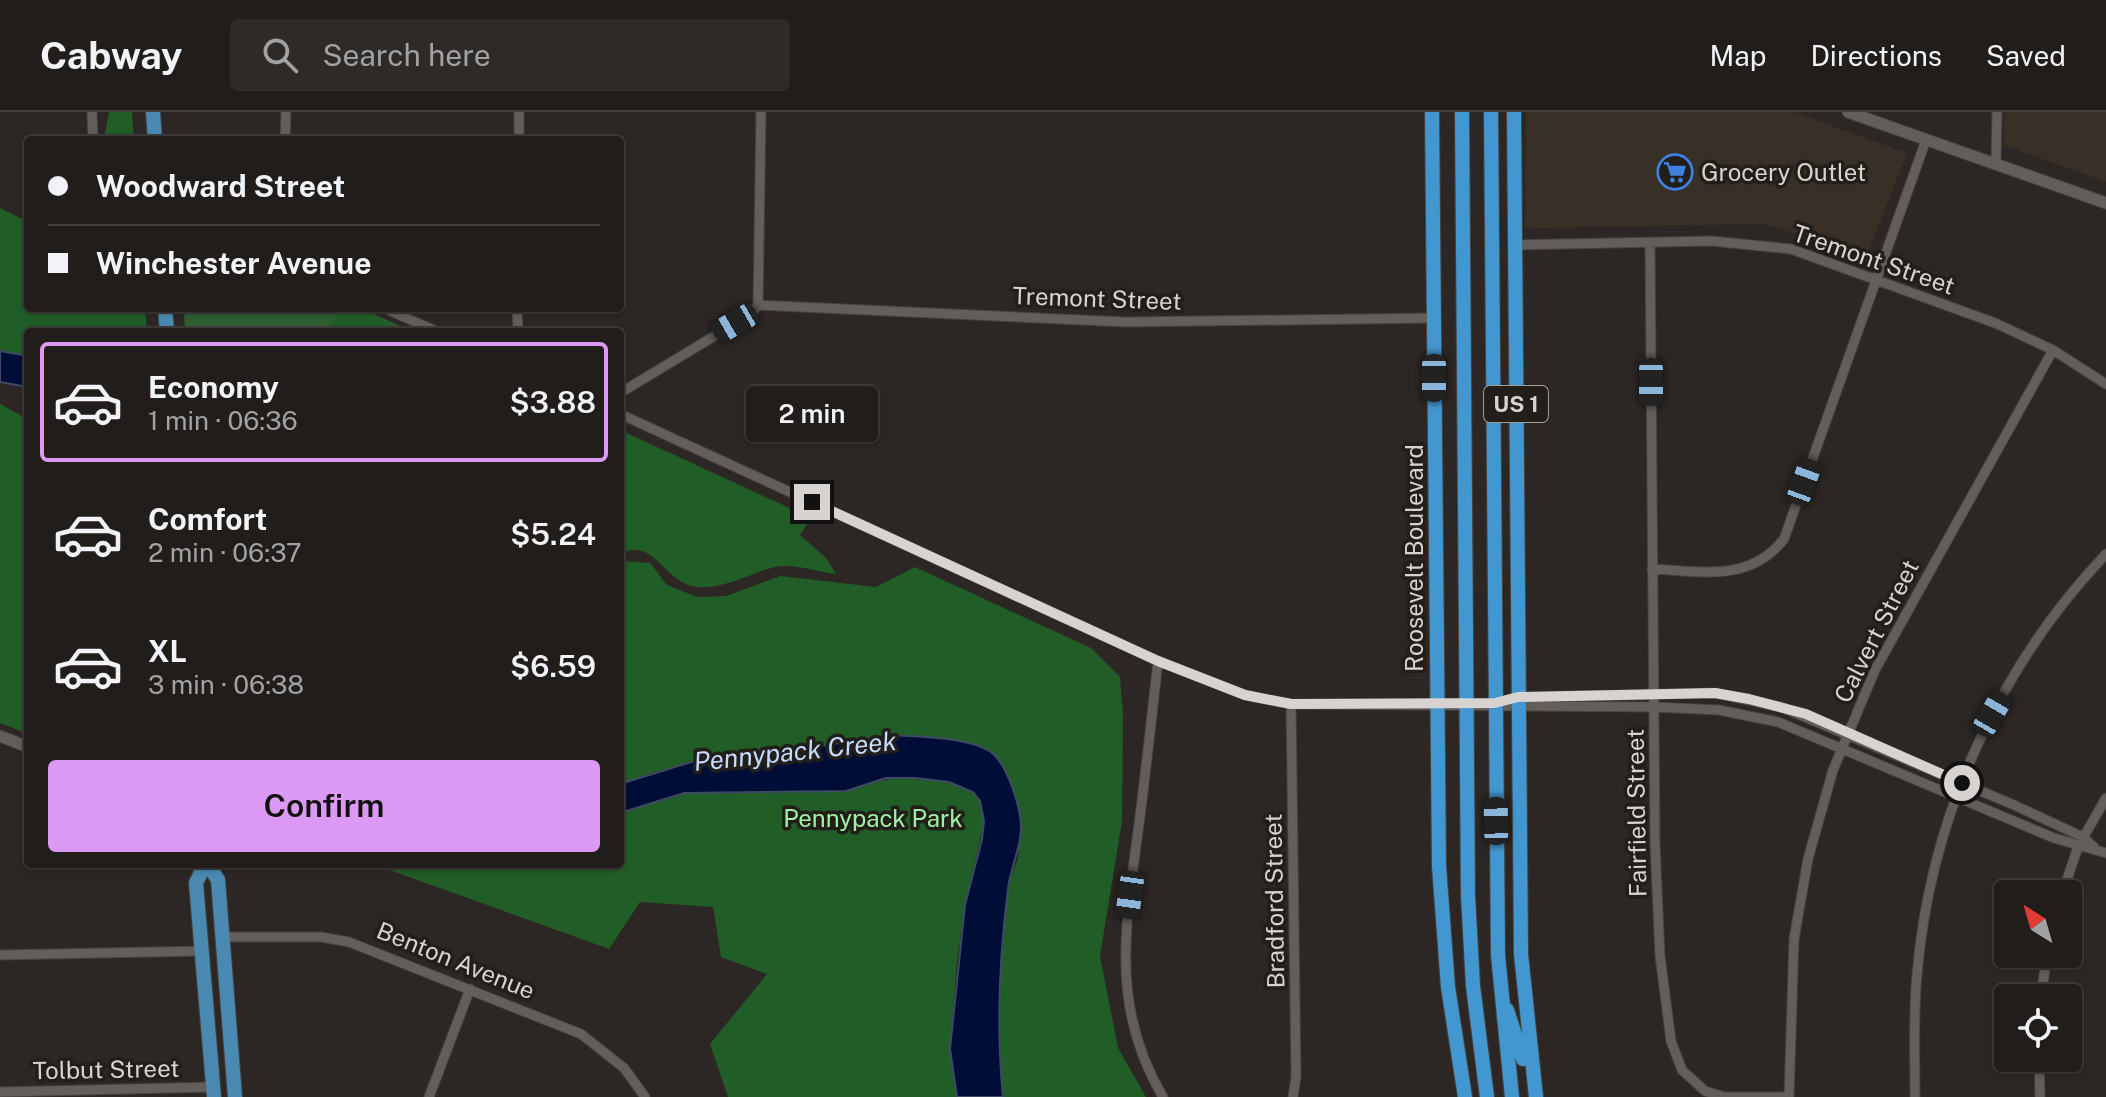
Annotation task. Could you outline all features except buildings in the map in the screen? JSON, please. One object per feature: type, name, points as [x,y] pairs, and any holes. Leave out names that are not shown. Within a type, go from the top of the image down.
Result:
[{"type":"highway","name":"Roosevelt Boulevard","points":[[1432,112],[1442,927],[1465,1097]]},
{"type":"highway","name":"US 1","points":[[1462,112],[1470,941],[1487,1097]]},
{"type":"highway","name":"US 1","points":[[1491,112],[1499,985],[1512,1097]]},
{"type":"highway","name":"US 1","points":[[1514,112],[1521,954],[1536,1097]]},
{"type":"highway","points":[[1499,985],[1536,1097]]},
{"type":"main road","points":[[153,112],[155,136]]},
{"type":"main road","points":[[204,868],[196,883],[214,1092]]},
{"type":"main road","points":[[209,868],[218,880],[235,1097]]},
{"type":"street","points":[[92,112],[93,136]]},
{"type":"street","points":[[285,136],[286,112]]},
{"type":"street","points":[[519,112],[519,136]]},
{"type":"street","points":[[624,391],[751,314],[758,305],[761,112]]},
{"type":"street","points":[[1848,112],[2106,203]]},
{"type":"street","points":[[1996,164],[1997,112]]},
{"type":"street","points":[[1652,569],[1735,571],[1760,564],[1772,555],[1784,539],[1926,140]]},
{"type":"street","name":"Tremont Street","points":[[1515,245],[1712,241],[1791,249],[1995,323],[2053,350],[2106,384]]},
{"type":"street","name":"Fairfield Street","points":[[1650,244],[1652,569],[1660,956],[1673,1055],[1692,1082],[1705,1091],[1724,1097],[1789,1097]]},
{"type":"street","name":"Tremont Street","points":[[758,305],[1126,322],[1434,318]]},
{"type":"street","points":[[393,312],[429,328]]},
{"type":"street","name":"Calvert Street","points":[[1789,1097],[1791,990],[1801,898],[1819,818],[1841,748],[1882,657],[2053,350]]},
{"type":"street","points":[[624,416],[1158,661],[1245,695],[1291,704],[1495,703],[1715,693],[1749,699],[1806,714],[2083,837],[2106,853]]},
{"type":"street","points":[[1915,1097],[1915,999],[1919,950],[1933,875],[1956,797],[1992,714],[2026,657],[2066,599],[2106,554]]},
{"type":"street","points":[[1158,661],[1123,959],[1134,1035],[1145,1067],[1163,1097]]},
{"type":"street","points":[[1518,702],[1654,707],[1751,716],[1778,722],[2078,847],[2095,848]]},
{"type":"street","name":"Bradford Street","points":[[1291,704],[1296,1077],[1293,1097]]},
{"type":"street","points":[[0,736],[24,745]]},
{"type":"street","points":[[2067,880],[2078,847],[2106,798]]},
{"type":"street","name":"Benton Avenue","points":[[223,937],[321,937],[349,942],[581,1034],[624,1068],[645,1097]]},
{"type":"street","points":[[0,955],[203,951]]},
{"type":"street","points":[[429,1097],[470,989]]},
{"type":"street","points":[[2039,1072],[2040,1097]]},
{"type":"street","name":"Tolbut Street","points":[[0,1092],[214,1092]]},
{"type":"shaded area","points":[[1526,112],[1794,112],[1907,153],[1866,258],[1766,224],[1525,228]]},
{"type":"shaded area","points":[[2004,112],[2106,112],[2106,182],[2004,145]]},
{"type":"green space","points":[[109,112],[132,112],[134,136],[105,136]]},
{"type":"green space","points":[[0,208],[24,220],[24,312],[145,312],[147,328],[24,328],[24,355],[0,351]]},
{"type":"green space","points":[[184,312],[369,312],[405,328],[185,328]]},
{"type":"green space","points":[[338,312],[367,312],[401,328],[329,328]]},
{"type":"green space","points":[[0,404],[24,417],[24,732],[0,723]]},
{"type":"green space","points":[[624,432],[811,518],[800,535],[826,558],[836,574],[782,566],[724,584],[692,586],[673,576],[650,555],[631,550],[624,553]]},
{"type":"green space","points":[[624,561],[650,563],[667,585],[697,597],[726,596],[780,576],[876,587],[915,567],[1091,648],[1120,677],[1123,715],[1122,821],[1100,956],[1118,1048],[1146,1097],[1003,1097],[997,984],[1008,884],[1018,859],[1021,823],[1002,765],[981,748],[889,735],[759,756],[725,757],[654,772],[624,783]]},
{"type":"green space","name":"Pennypack Park","points":[[900,778],[949,782],[973,792],[980,801],[984,822],[965,905],[950,1049],[957,1097],[728,1097],[710,1044],[767,974],[721,957],[713,907],[640,902],[609,949],[384,868],[624,868],[624,812],[684,793],[846,791],[865,783]]},
{"type":"water","points":[[0,351],[24,355],[24,386],[0,382]]},
{"type":"water","name":"Pennypack Creek","points":[[889,735],[969,743],[991,752],[997,758],[1015,796],[1021,833],[1008,889],[1002,941],[1000,1045],[1003,1097],[957,1097],[950,1049],[965,905],[982,839],[984,821],[980,801],[973,792],[949,782],[886,778],[846,791],[684,793],[624,812],[624,783],[701,759],[759,756]]},
{"type":"place","name":"Grocery Outlet","points":[[1675,172]]},
{"type":"route","points":[[812,502],[1158,661],[1260,699],[1291,704],[1495,703],[1518,697],[1715,693],[1806,714],[1962,783]]}]
